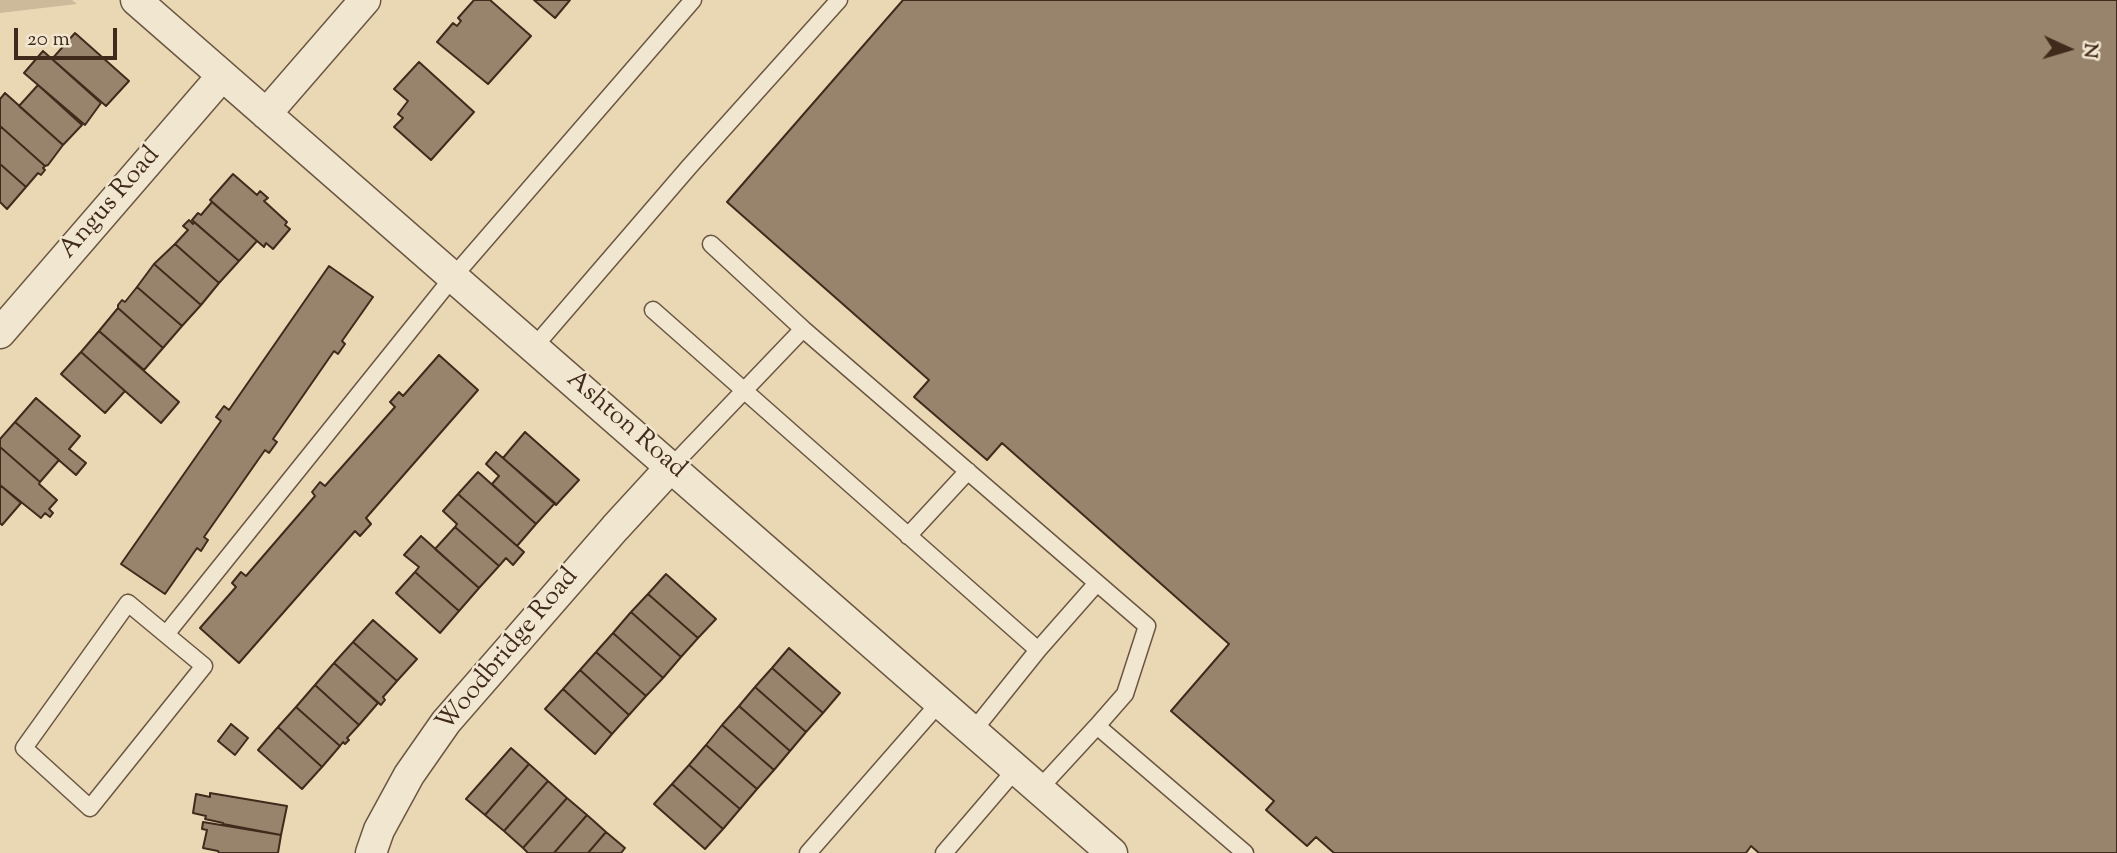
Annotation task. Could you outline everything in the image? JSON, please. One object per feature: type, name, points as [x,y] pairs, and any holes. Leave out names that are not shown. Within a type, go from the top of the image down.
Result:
[{"type":"street","name":"Ashton Road","points":[[136,0],[1112,853]]},
{"type":"street","points":[[266,114],[365,0]]},
{"type":"street","name":"Angus Road","points":[[0,332],[222,76]]},
{"type":"street","name":"Woodbridge Road","points":[[371,853],[379,830],[409,775],[446,722],[671,467]]},
{"type":"lane","points":[[167,633],[453,277],[693,0]]},
{"type":"lane","points":[[534,346],[680,177],[839,0]]},
{"type":"lane","points":[[711,244],[803,329],[1147,626],[1125,694],[1039,789]]},
{"type":"lane","points":[[653,310],[1038,650]]},
{"type":"lane","points":[[671,467],[803,329]]},
{"type":"lane","points":[[908,536],[968,471]]},
{"type":"lane","points":[[973,731],[1038,650],[1097,583]]},
{"type":"lane","points":[[128,603],[167,633],[204,666],[90,808],[24,748],[128,603]]},
{"type":"lane","points":[[808,853],[940,702]]},
{"type":"lane","points":[[1097,726],[1245,853]]},
{"type":"lane","points":[[944,853],[1016,769]]},
{"type":"shaded area","points":[[0,0],[72,0],[77,4],[0,13]]},
{"type":"building","points":[[474,0],[490,0],[531,36],[488,84],[437,42],[453,23],[457,26],[461,21],[458,18]]},
{"type":"building","points":[[534,0],[570,0],[555,18]]},
{"type":"building","points":[[903,0],[2117,0],[2117,853],[1759,853],[1751,846],[1746,853],[1334,853],[1316,837],[1307,846],[1266,810],[1274,801],[1171,711],[1229,644],[1002,443],[987,460],[914,397],[929,380],[727,202]]},
{"type":"building","points":[[75,33],[129,81],[106,106],[52,59]]},
{"type":"building","points":[[43,51],[101,103],[85,125],[24,73]]},
{"type":"building","points":[[419,62],[474,112],[431,160],[394,127],[403,118],[398,114],[408,101],[394,89]]},
{"type":"building","points":[[38,85],[82,125],[63,145],[19,106]]},
{"type":"building","points":[[5,93],[63,145],[48,165],[45,166],[0,126],[0,99]]},
{"type":"building","points":[[0,126],[45,166],[41,175],[38,173],[26,187],[0,164]]},
{"type":"building","points":[[0,164],[26,187],[7,209],[0,202]]},
{"type":"building","points":[[233,174],[257,195],[260,191],[268,198],[264,201],[287,222],[285,225],[290,229],[273,249],[266,243],[264,247],[210,200]]},
{"type":"building","points":[[212,202],[257,241],[239,261],[192,220],[198,213],[201,215]]},
{"type":"building","points":[[189,220],[239,261],[219,283],[175,244],[188,230],[183,226]]},
{"type":"building","points":[[175,244],[219,283],[201,305],[154,264]]},
{"type":"building","points":[[154,264],[201,305],[182,326],[137,287]]},
{"type":"building","points":[[329,266],[373,297],[342,341],[345,344],[338,354],[334,351],[273,439],[277,442],[269,453],[265,450],[204,537],[208,540],[201,551],[197,548],[165,594],[121,564],[221,421],[216,417],[224,406],[229,410]]},
{"type":"building","points":[[137,287],[182,326],[163,348],[118,308],[122,300],[125,302]]},
{"type":"building","points":[[118,308],[163,348],[144,370],[99,331]]},
{"type":"building","points":[[99,331],[179,402],[161,423],[81,352]]},
{"type":"building","points":[[81,352],[125,391],[105,413],[61,374]]},
{"type":"building","points":[[439,355],[478,390],[366,518],[371,524],[360,536],[355,531],[239,663],[200,628],[236,587],[232,583],[241,572],[246,576],[315,496],[312,492],[320,482],[325,486],[395,407],[390,402],[399,392],[403,396]]},
{"type":"building","points":[[36,398],[80,436],[69,449],[86,463],[76,475],[15,422]]},
{"type":"building","points":[[15,422],[59,460],[40,482],[0,447],[0,439]]},
{"type":"building","points":[[525,432],[579,480],[556,505],[503,458]]},
{"type":"building","points":[[0,447],[57,500],[49,509],[53,513],[50,517],[45,513],[41,518],[0,485]]},
{"type":"building","points":[[496,452],[555,503],[536,524],[492,484],[499,476],[486,464]]},
{"type":"building","points":[[478,472],[536,524],[517,546],[458,494]]},
{"type":"building","points":[[0,485],[21,503],[2,525],[0,523]]},
{"type":"building","points":[[458,494],[524,552],[513,565],[506,558],[499,566],[455,527],[457,524],[443,511]]},
{"type":"building","points":[[455,527],[499,566],[479,588],[435,549]]},
{"type":"building","points":[[421,536],[479,588],[459,611],[415,572],[419,567],[404,555]]},
{"type":"building","points":[[415,572],[459,611],[440,633],[396,593]]},
{"type":"building","points":[[666,574],[716,619],[698,638],[648,594]]},
{"type":"building","points":[[648,594],[698,638],[681,657],[631,612]]},
{"type":"building","points":[[631,612],[681,657],[663,678],[613,633]]},
{"type":"building","points":[[373,620],[417,659],[397,681],[353,642]]},
{"type":"building","points":[[613,633],[663,678],[646,696],[596,652]]},
{"type":"building","points":[[353,642],[397,681],[383,697],[385,700],[381,705],[334,663]]},
{"type":"building","points":[[789,648],[840,693],[823,713],[772,668]]},
{"type":"building","points":[[596,652],[646,696],[629,715],[580,670]]},
{"type":"building","points":[[334,663],[378,703],[359,725],[315,685]]},
{"type":"building","points":[[772,668],[823,713],[806,732],[755,687]]},
{"type":"building","points":[[580,670],[629,715],[612,734],[563,689]]},
{"type":"building","points":[[315,685],[359,725],[345,744],[343,742],[340,746],[296,707]]},
{"type":"building","points":[[755,687],[806,732],[790,751],[739,706]]},
{"type":"building","points":[[563,689],[612,734],[595,754],[545,709]]},
{"type":"building","points":[[739,706],[790,751],[774,770],[722,725]]},
{"type":"building","points":[[296,707],[340,746],[322,767],[278,727]]},
{"type":"building","points":[[231,724],[248,738],[235,755],[218,741]]},
{"type":"building","points":[[722,725],[774,770],[757,789],[706,745]]},
{"type":"building","points":[[278,727],[322,767],[302,789],[258,750]]},
{"type":"building","points":[[706,745],[757,789],[740,809],[689,765]]},
{"type":"building","points":[[511,748],[529,764],[485,815],[466,799]]},
{"type":"building","points":[[529,764],[548,781],[504,831],[485,815]]},
{"type":"building","points":[[689,765],[740,809],[723,829],[672,784]]},
{"type":"building","points":[[548,781],[567,798],[523,848],[504,831]]},
{"type":"building","points":[[672,784],[723,829],[705,849],[654,804]]},
{"type":"building","points":[[210,793],[287,806],[281,835],[223,824],[193,813],[196,794],[210,797]]},
{"type":"building","points":[[567,798],[587,815],[554,853],[528,853],[523,848]]},
{"type":"building","points":[[587,815],[606,832],[588,853],[554,853]]},
{"type":"building","points":[[203,822],[281,835],[278,853],[219,853],[203,848],[207,830],[202,829]]},
{"type":"building","points":[[606,832],[625,848],[621,853],[588,853]]}]
